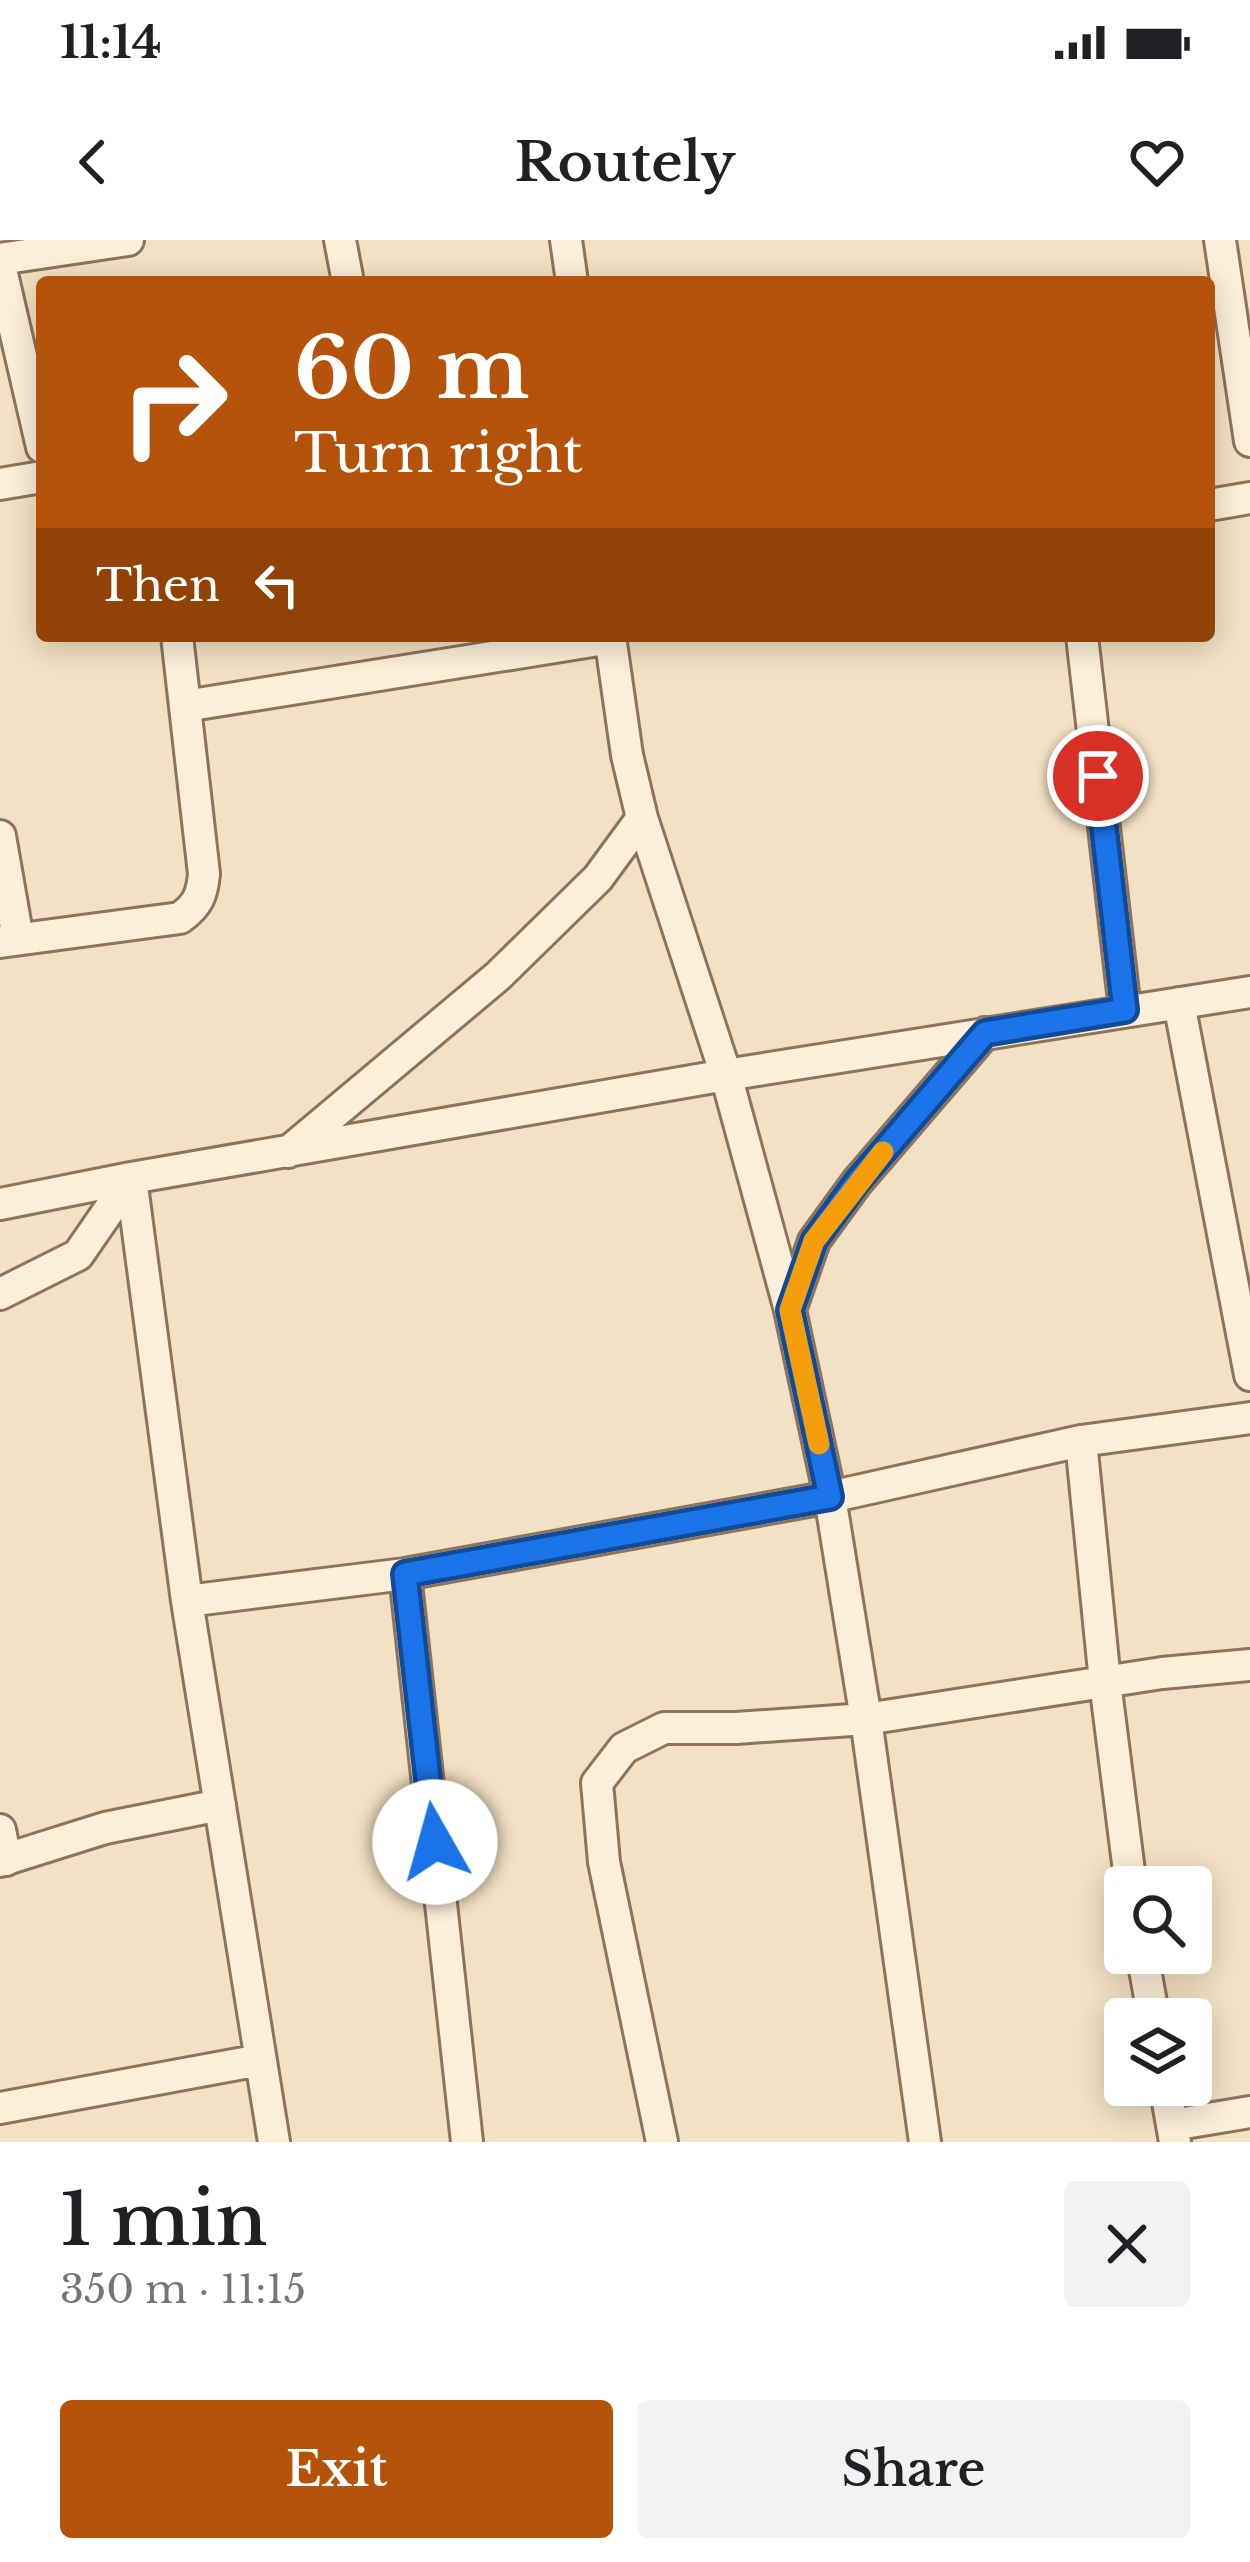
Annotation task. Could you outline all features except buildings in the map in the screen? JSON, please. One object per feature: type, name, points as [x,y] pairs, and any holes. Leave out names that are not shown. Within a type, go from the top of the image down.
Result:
[{"type":"street","points":[[36,421],[0,262],[124,240]]},
{"type":"street","points":[[340,240],[347,276]]},
{"type":"street","points":[[566,240],[571,276]]},
{"type":"street","points":[[1220,240],[1250,441]]},
{"type":"street","points":[[0,484],[36,479]]},
{"type":"street","points":[[1215,505],[1250,498]]},
{"type":"street","points":[[0,836],[9,941],[180,918],[196,907],[204,874],[178,642]]},
{"type":"street","points":[[185,706],[580,642]]},
{"type":"street","points":[[612,642],[627,755],[642,818],[726,1075],[790,1310],[830,1497],[925,2142]]},
{"type":"street","points":[[1083,642],[1125,1010]]},
{"type":"street","points":[[288,1152],[498,976],[598,878],[642,818]]},
{"type":"street","points":[[0,1204],[726,1075],[1250,992]]},
{"type":"street","points":[[1179,1003],[1250,1375]]},
{"type":"street","points":[[790,1310],[814,1241],[857,1182],[985,1033]]},
{"type":"street","points":[[0,1294],[78,1255],[131,1178]]},
{"type":"street","points":[[131,1178],[187,1601],[274,2142]]},
{"type":"street","points":[[187,1601],[405,1574],[830,1497],[1081,1441],[1250,1418]]},
{"type":"street","points":[[1081,1441],[1128,1866]]},
{"type":"street","points":[[405,1574],[466,2142]]},
{"type":"street","points":[[662,2142],[604,1862],[597,1783],[624,1748],[664,1728],[866,1719],[1162,1672],[1250,1665]]},
{"type":"street","points":[[2,1850],[220,1804]]},
{"type":"street","points":[[0,2108],[260,2060]]},
{"type":"street","points":[[1174,2134],[1250,2112]]},
{"type":"slow traffic","points":[[819,1444],[790,1310],[814,1241],[883,1152]]},
{"type":"route","points":[[435,1842],[405,1574],[830,1497],[790,1310],[814,1241],[857,1182],[985,1033],[1125,1010],[1098,776]]}]
